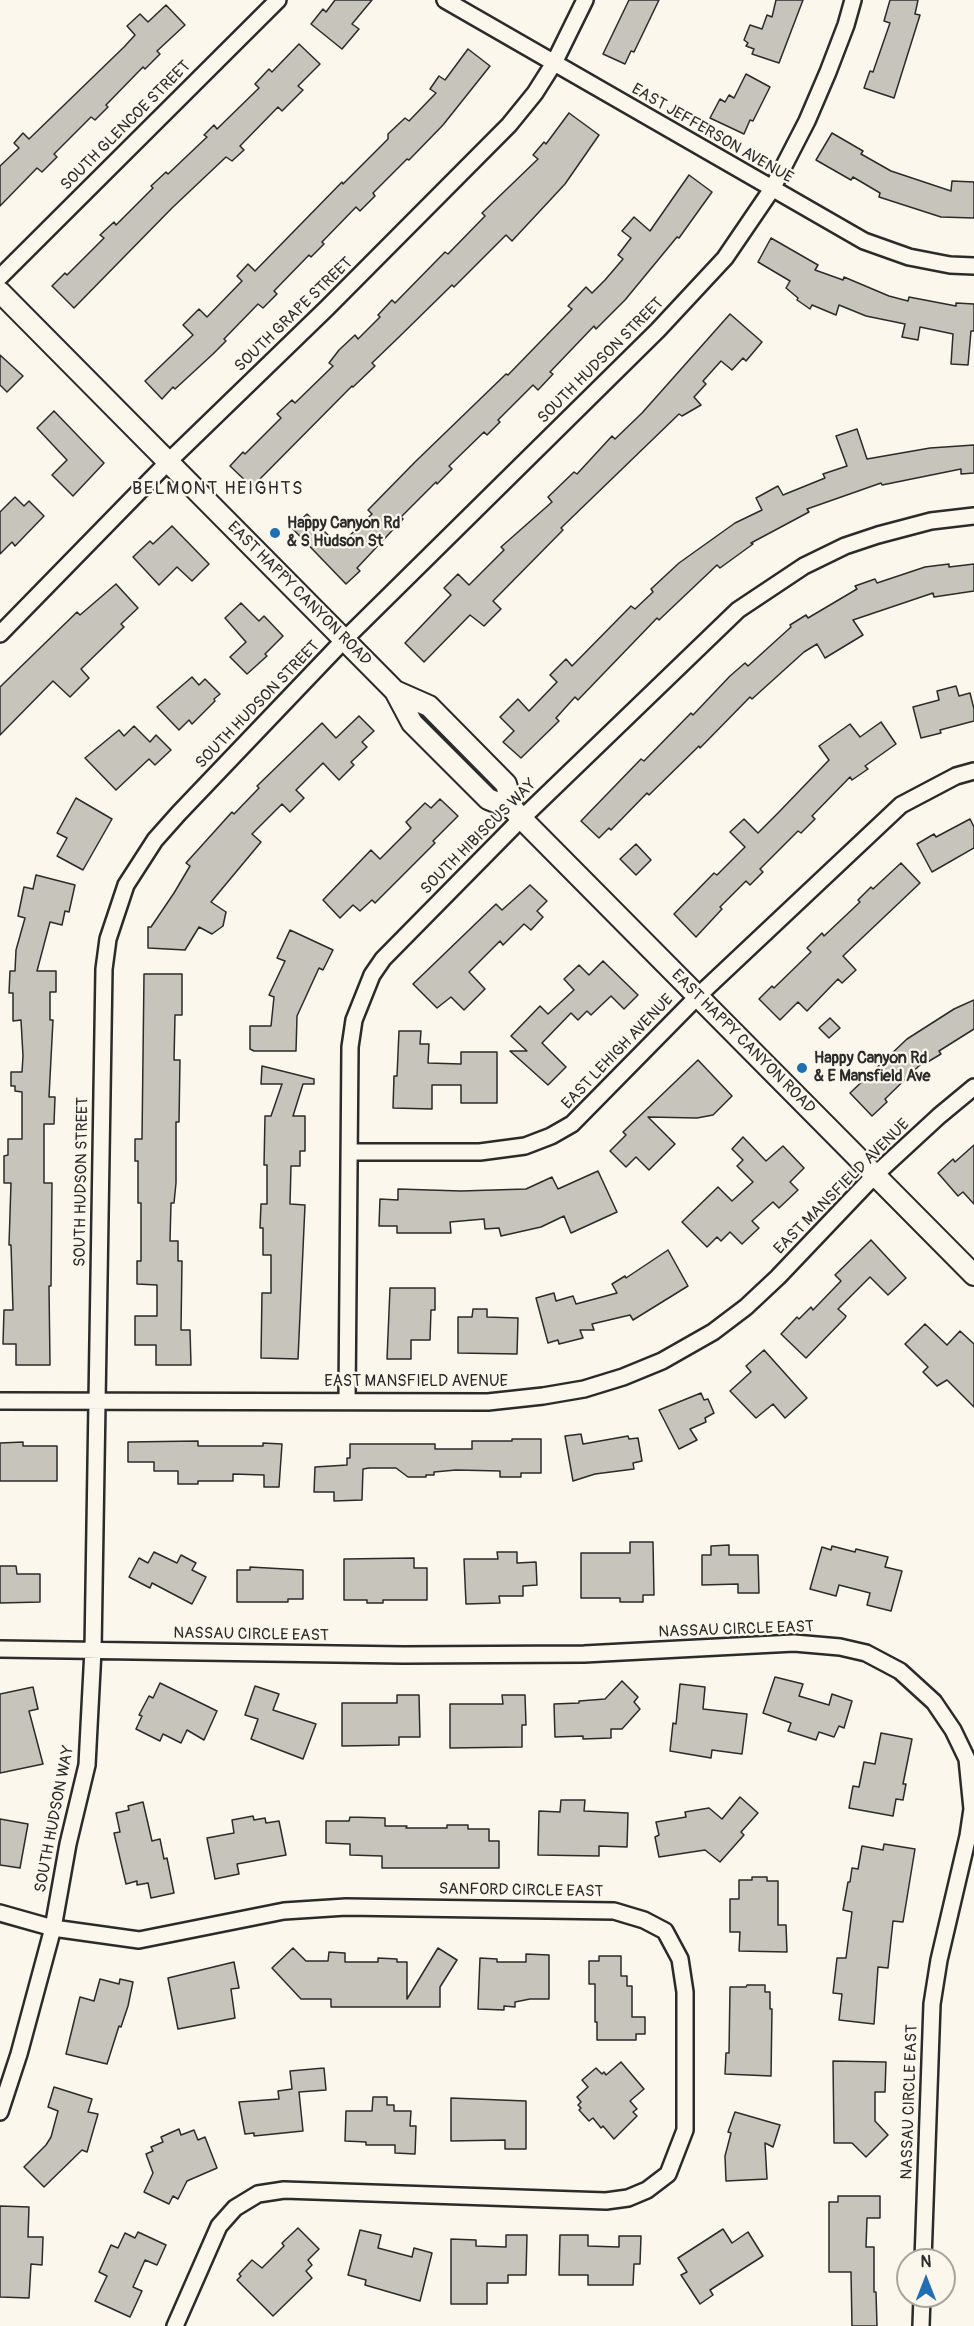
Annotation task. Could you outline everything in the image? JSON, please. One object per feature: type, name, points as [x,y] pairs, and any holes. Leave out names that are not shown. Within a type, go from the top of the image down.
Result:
[{"type":"street","name":"SOUTH GLENCOE STREET","points":[[0,277],[278,0]]},
{"type":"street","name":"EAST JEFFERSON AVENUE","points":[[445,0],[864,241],[909,257],[950,265],[974,266]]},
{"type":"street","name":"SOUTH GRAPE STREET","points":[[0,634],[168,462],[327,308],[509,125],[535,93],[554,63],[585,0]]},
{"type":"street","name":"SOUTH HUDSON STREET","points":[[95,1524],[102,1015],[108,939],[126,885],[155,840],[345,640],[658,330],[726,258],[772,189],[807,121],[846,25],[853,0]]},
{"type":"street","name":"EAST HAPPY CANYON ROAD","points":[[0,292],[395,692],[412,723],[488,799],[517,814],[974,1275]]},
{"type":"street","name":"SOUTH HIBISCUS WAY","points":[[347,1401],[350,1047],[354,1020],[372,975],[517,814],[738,610],[804,566],[845,546],[931,521],[974,516]]},
{"type":"street","name":"EAST LEHIGH AVENUE","points":[[349,1152],[480,1152],[525,1146],[551,1136],[572,1124],[698,996],[901,805],[956,776],[974,771]]},
{"type":"street","name":"EAST MANSFIELD AVENUE","points":[[0,1401],[488,1402],[584,1389],[623,1377],[662,1361],[713,1332],[746,1307],[778,1278],[875,1175],[974,1087]]},
{"type":"street","name":"SOUTH HUDSON WAY","points":[[0,2112],[19,2054],[53,1928],[68,1844],[87,1765],[93,1650],[95,1524]]},
{"type":"street","name":"NASSAU CIRCLE EAST","points":[[0,1649],[414,1655],[584,1654],[794,1643],[840,1647],[879,1659],[900,1671],[934,1702],[970,1758],[972,1809],[968,1836],[939,1960],[932,2004],[923,2248]]},
{"type":"street","name":"SANFORD CIRCLE EAST","points":[[0,1912],[53,1928],[139,1940],[284,1911],[346,1907],[614,1911],[644,1920],[665,1931],[680,1959],[685,1992],[685,2130],[668,2174],[647,2190],[628,2198],[606,2201],[284,2190],[258,2194],[235,2208],[219,2226],[175,2326]]},
{"type":"street","points":[[921,2326],[922,2308]]},
{"type":"building","points":[[335,0],[372,0],[352,24],[359,29],[342,49],[311,24],[323,9],[326,12]]},
{"type":"building","points":[[629,0],[659,0],[634,52],[631,51],[625,64],[603,54]]},
{"type":"building","points":[[776,0],[803,0],[779,63],[752,54],[754,49],[746,46],[748,43],[744,40],[750,25],[762,29],[767,15],[772,17]]},
{"type":"building","points":[[890,0],[918,0],[915,14],[920,15],[894,98],[864,88],[870,71],[873,72],[890,23],[884,21]]},
{"type":"building","points":[[166,5],[185,25],[157,51],[160,54],[145,69],[143,67],[106,105],[108,107],[95,120],[91,117],[54,154],[57,157],[42,172],[37,168],[0,206],[0,166],[19,148],[14,143],[23,133],[29,139],[124,47],[135,35],[127,26],[140,14],[148,22]]},
{"type":"building","points":[[299,44],[320,64],[298,86],[303,90],[282,111],[278,107],[240,146],[244,150],[232,161],[226,157],[172,208],[74,308],[52,286],[65,273],[67,275],[104,238],[100,235],[114,222],[116,225],[153,188],[151,186],[166,172],[168,174],[207,137],[204,135],[214,125],[217,129],[259,88],[255,84],[269,69],[272,72]]},
{"type":"building","points":[[468,49],[490,66],[443,125],[373,193],[375,196],[360,211],[356,207],[322,242],[324,244],[311,257],[309,255],[274,291],[277,294],[263,308],[258,304],[224,339],[226,341],[213,354],[162,399],[145,381],[193,335],[183,325],[199,309],[207,317],[242,281],[237,276],[248,264],[255,271],[342,182],[343,184],[388,139],[388,134],[405,118],[409,121],[436,93],[430,89],[439,76],[445,80]]},
{"type":"building","points":[[746,74],[770,87],[744,134],[710,118],[720,99],[725,102],[729,95],[734,98]]},
{"type":"building","points":[[569,113],[599,135],[565,184],[512,241],[506,235],[454,287],[452,285],[372,363],[375,366],[352,386],[252,487],[230,466],[281,418],[277,414],[292,400],[295,403],[333,366],[329,363],[339,350],[355,335],[358,339],[380,317],[378,315],[392,300],[395,303],[445,252],[448,254],[485,216],[482,213],[538,159],[533,155],[544,142],[546,144]]},
{"type":"building","points":[[832,133],[863,151],[861,154],[891,171],[951,191],[952,181],[974,182],[974,218],[941,217],[879,197],[880,193],[853,177],[851,180],[816,160]]},
{"type":"building","points":[[689,175],[712,192],[679,238],[677,237],[625,300],[596,329],[594,326],[550,372],[553,374],[538,390],[533,385],[498,420],[500,422],[487,435],[484,432],[449,466],[452,469],[401,517],[403,519],[357,568],[360,571],[346,584],[292,528],[307,514],[333,540],[345,540],[372,514],[368,510],[415,462],[506,374],[508,375],[572,309],[568,306],[586,287],[592,293],[605,280],[623,259],[618,255],[631,238],[622,231],[634,217],[650,231]]},
{"type":"building","points":[[771,238],[818,265],[815,270],[843,280],[844,277],[889,296],[908,301],[909,297],[956,306],[956,303],[974,304],[974,331],[971,331],[968,365],[951,364],[953,334],[920,327],[918,340],[902,337],[905,324],[866,316],[839,305],[836,315],[812,305],[810,309],[786,288],[790,281],[758,262]]},
{"type":"building","points":[[730,314],[762,342],[746,361],[743,358],[732,370],[721,361],[703,381],[706,384],[694,397],[701,405],[682,416],[679,414],[561,528],[563,530],[493,601],[501,609],[484,626],[470,615],[424,662],[405,643],[451,595],[444,588],[458,574],[469,585],[504,550],[501,547],[552,502],[548,497],[574,472],[577,474],[612,436],[615,439],[642,413]]},
{"type":"building","points":[[0,355],[23,376],[7,392],[0,385]]},
{"type":"building","points":[[54,411],[104,463],[73,496],[52,475],[67,460],[37,428]]},
{"type":"building","points":[[857,429],[867,459],[930,448],[974,445],[974,473],[961,474],[961,469],[882,485],[881,483],[807,509],[809,512],[751,543],[753,544],[720,568],[717,565],[659,620],[657,618],[578,700],[575,697],[556,718],[559,721],[521,758],[503,742],[514,731],[500,717],[518,699],[529,711],[557,682],[550,675],[566,659],[572,666],[631,606],[635,609],[653,592],[651,589],[679,563],[735,523],[762,510],[756,498],[778,486],[783,495],[825,478],[823,474],[847,466],[836,436]]},
{"type":"building","points":[[15,497],[24,506],[29,501],[44,516],[15,546],[12,542],[0,554],[0,512]]},
{"type":"building","points":[[172,526],[209,564],[192,581],[177,567],[159,585],[133,557],[150,541],[153,544]]},
{"type":"building","points":[[949,564],[949,567],[974,564],[974,591],[934,597],[933,593],[853,620],[863,635],[825,658],[817,644],[804,652],[752,699],[750,697],[700,748],[699,746],[649,795],[647,793],[611,830],[609,828],[599,838],[581,821],[641,759],[644,761],[730,676],[745,663],[748,666],[791,627],[790,625],[806,615],[808,618],[857,589],[855,586],[875,579],[877,583],[925,567]]},
{"type":"building","points":[[116,584],[138,608],[121,624],[124,627],[81,669],[89,678],[70,697],[53,681],[0,735],[0,687],[77,612],[80,615]]},
{"type":"building","points":[[241,603],[259,621],[264,616],[283,636],[265,654],[267,656],[247,674],[230,657],[246,642],[225,618]]},
{"type":"building","points":[[192,677],[199,685],[205,679],[220,694],[192,724],[189,720],[179,730],[157,707]]},
{"type":"building","points":[[956,686],[959,696],[970,693],[974,721],[940,730],[941,733],[921,738],[913,707],[939,700],[937,691]]},
{"type":"building","points":[[359,716],[374,731],[362,742],[367,747],[351,762],[354,765],[339,780],[323,763],[296,790],[304,798],[290,812],[282,804],[252,834],[261,842],[211,902],[226,912],[223,926],[212,934],[199,927],[185,950],[148,948],[148,927],[151,927],[174,893],[190,866],[186,863],[232,812],[234,814],[259,788],[257,786],[322,723],[336,738]]},
{"type":"building","points":[[881,722],[896,744],[865,766],[868,769],[852,780],[850,777],[812,816],[815,819],[801,833],[798,831],[760,869],[763,872],[750,885],[746,881],[720,907],[722,909],[696,937],[674,914],[714,873],[717,875],[745,847],[730,832],[744,819],[758,833],[829,760],[819,746],[850,724],[860,737]]},
{"type":"building","points":[[134,726],[150,742],[156,735],[171,750],[155,765],[149,759],[116,790],[85,758],[119,730],[124,736]]},
{"type":"building","points":[[76,798],[112,819],[83,870],[57,856],[67,838],[57,833]]},
{"type":"building","points":[[440,799],[458,816],[433,841],[435,843],[375,903],[372,900],[360,911],[353,905],[340,918],[323,900],[371,850],[380,859],[411,828],[406,822],[425,803],[431,808]]},
{"type":"building","points":[[970,819],[974,827],[974,848],[932,872],[917,844]]},
{"type":"building","points":[[636,844],[651,860],[636,875],[620,859]]},
{"type":"building","points":[[901,863],[920,883],[843,956],[856,970],[842,983],[838,979],[807,1011],[798,1002],[780,1020],[759,999],[772,986],[774,988],[811,952],[807,948],[822,933],[824,936],[860,902],[858,900],[871,887],[873,889]]},
{"type":"building","points":[[36,875],[75,885],[69,912],[65,911],[62,925],[50,922],[37,971],[56,971],[56,992],[50,992],[50,1020],[53,1020],[49,1097],[55,1097],[54,1124],[44,1124],[44,1183],[52,1183],[51,1286],[49,1286],[50,1365],[16,1365],[16,1344],[3,1344],[4,1310],[13,1310],[11,1245],[9,1245],[11,1183],[4,1183],[4,1156],[8,1155],[8,1139],[22,1139],[22,1092],[15,1091],[15,1086],[11,1086],[11,1072],[22,1072],[23,1056],[21,1020],[13,1021],[13,993],[9,993],[10,971],[15,971],[16,950],[25,918],[18,916],[24,887],[33,889]]},
{"type":"building","points":[[530,885],[547,901],[537,911],[543,917],[531,930],[524,924],[503,945],[500,941],[469,972],[485,989],[464,1010],[451,997],[437,1008],[413,984],[496,904],[502,910]]},
{"type":"building","points":[[290,930],[333,950],[323,970],[319,968],[297,1016],[296,1051],[254,1051],[250,1049],[250,1026],[271,1026],[274,997],[269,995],[285,961],[277,958]]},
{"type":"building","points":[[603,961],[638,995],[624,1009],[611,996],[591,1015],[587,1011],[578,1020],[571,1013],[542,1043],[566,1067],[548,1085],[510,1051],[527,1051],[511,1036],[540,1006],[548,1014],[574,990],[564,979],[579,965],[589,975]]},
{"type":"building","points":[[144,974],[182,974],[182,1015],[175,1015],[174,1060],[180,1060],[179,1122],[176,1122],[176,1183],[174,1203],[171,1203],[170,1241],[178,1241],[178,1261],[182,1261],[181,1330],[190,1330],[191,1365],[156,1365],[156,1345],[135,1345],[135,1316],[157,1316],[157,1285],[137,1284],[137,1261],[141,1261],[141,1203],[138,1203],[138,1161],[135,1161],[135,1139],[142,1139]]},
{"type":"building","points":[[974,1000],[974,1029],[939,1051],[941,1054],[926,1063],[924,1061],[885,1099],[887,1102],[872,1116],[850,1093],[907,1039],[954,1009]]},
{"type":"building","points":[[830,1018],[840,1028],[829,1038],[819,1028]]},
{"type":"building","points":[[399,1031],[421,1031],[420,1044],[429,1044],[428,1063],[461,1064],[461,1052],[497,1052],[497,1103],[461,1103],[461,1085],[432,1085],[432,1109],[393,1108]]},
{"type":"building","points":[[698,1060],[732,1096],[713,1115],[697,1118],[648,1117],[675,1144],[649,1170],[636,1157],[626,1167],[610,1151],[626,1135],[623,1132]]},
{"type":"building","points":[[262,1066],[314,1079],[314,1084],[303,1084],[293,1116],[305,1116],[305,1151],[300,1151],[300,1166],[291,1166],[290,1204],[305,1205],[298,1359],[261,1358],[262,1293],[271,1293],[271,1255],[263,1255],[263,1228],[260,1228],[261,1204],[267,1204],[267,1165],[264,1165],[265,1116],[271,1116],[282,1084],[261,1084]]},
{"type":"building","points":[[743,1137],[766,1161],[783,1146],[804,1168],[790,1182],[798,1190],[779,1208],[773,1202],[752,1221],[759,1228],[742,1244],[730,1232],[721,1241],[717,1237],[707,1247],[682,1222],[718,1187],[732,1201],[753,1182],[737,1166],[743,1160],[732,1149]]},
{"type":"building","points":[[974,1145],[974,1204],[963,1192],[958,1196],[938,1173],[953,1159],[955,1162]]},
{"type":"building","points":[[598,1171],[617,1212],[571,1233],[564,1216],[541,1227],[501,1236],[499,1228],[485,1229],[484,1219],[450,1222],[451,1233],[397,1233],[397,1226],[379,1226],[380,1199],[398,1200],[398,1189],[461,1191],[526,1189],[552,1177],[558,1189]]},
{"type":"building","points":[[871,1240],[906,1278],[888,1295],[870,1277],[838,1309],[846,1316],[845,1318],[806,1358],[781,1334],[797,1317],[799,1319],[811,1307],[813,1310],[841,1281],[835,1275]]},
{"type":"building","points":[[668,1250],[688,1286],[633,1320],[630,1315],[592,1324],[594,1330],[580,1330],[583,1338],[559,1344],[558,1340],[548,1343],[536,1298],[554,1293],[556,1301],[573,1296],[576,1304],[617,1293],[612,1284],[625,1276],[626,1278]]},
{"type":"building","points":[[390,1288],[435,1288],[435,1310],[431,1310],[430,1340],[411,1340],[411,1359],[387,1359]]},
{"type":"building","points":[[473,1309],[487,1309],[487,1317],[518,1318],[517,1354],[458,1353],[458,1317],[472,1317]]},
{"type":"building","points":[[925,1324],[947,1345],[960,1331],[974,1344],[974,1407],[947,1380],[937,1386],[923,1372],[928,1367],[905,1344]]},
{"type":"building","points":[[764,1350],[807,1398],[785,1418],[773,1404],[756,1418],[730,1391],[751,1372],[746,1366]]},
{"type":"building","points":[[701,1393],[704,1400],[708,1399],[714,1413],[705,1418],[706,1422],[690,1429],[697,1440],[679,1449],[659,1410]]},
{"type":"building","points":[[581,1434],[583,1444],[628,1436],[629,1439],[638,1438],[642,1461],[633,1463],[634,1469],[595,1474],[573,1481],[565,1436]]},
{"type":"building","points":[[512,1439],[541,1439],[541,1473],[521,1473],[521,1477],[500,1477],[500,1471],[456,1470],[434,1472],[434,1475],[426,1475],[426,1477],[408,1477],[396,1468],[369,1468],[363,1469],[362,1500],[334,1501],[334,1492],[314,1492],[315,1467],[347,1465],[347,1458],[350,1458],[350,1444],[435,1444],[435,1449],[472,1449],[472,1441],[512,1441]]},
{"type":"building","points":[[198,1441],[198,1446],[282,1444],[279,1487],[264,1487],[264,1475],[233,1474],[233,1481],[198,1481],[198,1484],[178,1484],[178,1471],[154,1471],[154,1462],[128,1462],[128,1442]]},
{"type":"building","points":[[23,1442],[23,1446],[57,1446],[57,1481],[0,1481],[0,1443]]},
{"type":"building","points":[[630,1542],[653,1542],[654,1595],[643,1595],[643,1602],[620,1602],[620,1598],[581,1598],[581,1553],[630,1553]]},
{"type":"building","points":[[729,1545],[729,1555],[758,1555],[759,1593],[738,1593],[738,1584],[702,1585],[702,1555],[711,1555],[711,1546]]},
{"type":"building","points":[[832,1546],[888,1557],[885,1567],[902,1571],[891,1611],[867,1605],[870,1593],[839,1585],[836,1596],[810,1589],[822,1547],[831,1550]]},
{"type":"building","points":[[154,1552],[177,1563],[181,1555],[196,1563],[192,1570],[206,1577],[192,1604],[152,1583],[150,1588],[129,1577],[139,1558],[148,1563]]},
{"type":"building","points":[[497,1552],[517,1552],[517,1563],[536,1562],[537,1585],[523,1586],[523,1596],[499,1596],[500,1603],[466,1604],[464,1559],[498,1559]]},
{"type":"building","points":[[414,1558],[414,1568],[427,1568],[427,1600],[383,1600],[383,1603],[367,1603],[367,1600],[344,1600],[344,1559]]},
{"type":"building","points":[[0,1566],[16,1566],[17,1574],[40,1574],[40,1602],[0,1603]]},
{"type":"building","points":[[250,1567],[303,1570],[303,1599],[288,1599],[288,1602],[237,1602],[237,1570],[250,1570]]},
{"type":"building","points":[[775,1677],[803,1684],[799,1696],[829,1705],[832,1694],[852,1701],[844,1728],[839,1726],[834,1737],[819,1732],[816,1740],[788,1731],[791,1723],[763,1713]]},
{"type":"building","points":[[622,1681],[638,1697],[634,1702],[640,1709],[622,1729],[611,1729],[611,1738],[555,1737],[554,1704],[605,1699]]},
{"type":"building","points":[[160,1683],[217,1711],[204,1740],[187,1730],[181,1743],[163,1734],[160,1741],[136,1729],[142,1716],[139,1715],[149,1696],[153,1698]]},
{"type":"building","points":[[680,1684],[705,1687],[703,1709],[747,1714],[742,1754],[712,1750],[711,1758],[670,1751],[673,1723],[676,1724]]},
{"type":"building","points":[[255,1686],[279,1694],[273,1710],[316,1724],[303,1759],[251,1739],[258,1719],[245,1715]]},
{"type":"building","points":[[33,1687],[38,1709],[29,1711],[43,1764],[0,1773],[0,1694]]},
{"type":"building","points":[[397,1695],[419,1695],[420,1737],[399,1737],[399,1745],[342,1746],[342,1703],[397,1703]]},
{"type":"building","points":[[502,1695],[525,1695],[526,1725],[522,1725],[522,1747],[450,1748],[450,1704],[503,1704]]},
{"type":"building","points":[[881,1733],[912,1739],[903,1784],[906,1784],[903,1800],[896,1799],[893,1816],[849,1808],[853,1786],[859,1787],[864,1762],[875,1764]]},
{"type":"building","points":[[740,1797],[758,1813],[741,1832],[744,1835],[720,1862],[705,1850],[659,1857],[655,1837],[659,1835],[656,1822],[686,1817],[685,1812],[709,1808],[722,1819]]},
{"type":"building","points":[[561,1800],[585,1800],[584,1811],[628,1813],[627,1847],[599,1846],[599,1856],[538,1855],[539,1811],[560,1812]]},
{"type":"building","points":[[143,1802],[152,1841],[160,1839],[164,1859],[167,1858],[174,1893],[151,1898],[148,1883],[137,1885],[137,1881],[126,1884],[114,1833],[120,1832],[116,1813],[129,1810],[128,1806]]},
{"type":"building","points":[[253,1816],[254,1820],[265,1818],[266,1823],[279,1821],[286,1855],[237,1864],[239,1874],[215,1879],[207,1838],[234,1833],[232,1820]]},
{"type":"building","points":[[350,1817],[385,1818],[385,1826],[407,1826],[406,1828],[447,1828],[447,1825],[468,1825],[468,1829],[489,1829],[489,1841],[499,1841],[499,1868],[382,1868],[382,1856],[350,1855],[350,1844],[326,1843],[326,1821],[349,1821]]},
{"type":"building","points":[[0,1819],[28,1824],[20,1868],[0,1865]]},
{"type":"building","points":[[884,1844],[915,1849],[903,1922],[893,1921],[888,1968],[878,1967],[874,2024],[839,2020],[842,1994],[833,1993],[837,1958],[846,1958],[852,1912],[843,1910],[848,1882],[850,1882],[852,1868],[858,1869],[862,1846],[883,1850]]},
{"type":"building","points":[[752,1877],[767,1877],[767,1881],[778,1881],[778,1925],[786,1925],[787,1952],[739,1951],[740,1932],[730,1932],[730,1899],[739,1899],[739,1880],[752,1880]]},
{"type":"building","points":[[293,1948],[306,1961],[328,1961],[329,1952],[345,1953],[345,1962],[378,1962],[378,1958],[407,1962],[407,1999],[438,1948],[457,1960],[440,1987],[440,2007],[331,2007],[331,1999],[301,1999],[272,1968]]},
{"type":"building","points":[[526,1954],[549,1955],[549,1999],[515,2002],[515,2007],[504,2006],[504,2010],[478,2009],[480,1958],[497,1959],[497,1962],[526,1962]]},
{"type":"building","points":[[599,1956],[621,1956],[621,1976],[627,1976],[627,1986],[632,1986],[632,2017],[645,2017],[645,2034],[636,2034],[636,2040],[597,2040],[595,1984],[589,1984],[589,1961],[599,1961]]},
{"type":"building","points":[[234,1962],[239,1988],[231,1989],[235,2018],[178,2029],[168,1978]]},
{"type":"building","points":[[100,1979],[119,1984],[120,1979],[133,1982],[128,2006],[107,2064],[66,2054],[80,1997],[94,2001]]},
{"type":"building","points":[[747,1985],[765,1985],[765,1992],[770,1992],[771,2076],[725,2074],[726,2053],[729,2053],[730,1987],[746,1987]]},
{"type":"building","points":[[833,2061],[886,2062],[885,2092],[875,2092],[875,2121],[888,2135],[866,2157],[852,2143],[834,2143]]},
{"type":"building","points":[[621,2062],[644,2089],[630,2101],[637,2109],[633,2112],[637,2116],[614,2139],[603,2126],[601,2128],[593,2118],[589,2121],[579,2110],[581,2108],[578,2105],[581,2102],[577,2097],[588,2087],[582,2080],[596,2068],[606,2075]]},
{"type":"building","points":[[324,2068],[326,2090],[299,2092],[303,2131],[254,2136],[254,2133],[245,2134],[239,2102],[279,2099],[278,2091],[292,2089],[290,2071]]},
{"type":"building","points":[[54,2087],[92,2099],[88,2112],[98,2114],[87,2152],[82,2150],[44,2187],[24,2167],[51,2137],[58,2111],[48,2107]]},
{"type":"building","points":[[373,2097],[387,2097],[387,2105],[394,2105],[394,2111],[411,2111],[410,2126],[416,2126],[415,2154],[395,2153],[395,2145],[366,2145],[366,2142],[345,2141],[346,2111],[372,2111]]},
{"type":"building","points":[[451,2098],[526,2101],[526,2149],[505,2149],[505,2140],[451,2141]]},
{"type":"building","points":[[735,2112],[780,2125],[773,2147],[765,2143],[767,2179],[726,2181],[725,2156],[731,2133],[728,2132]]},
{"type":"building","points":[[179,2129],[181,2135],[194,2130],[198,2140],[205,2137],[217,2168],[187,2181],[178,2199],[173,2196],[169,2204],[144,2192],[153,2173],[146,2154],[153,2151],[151,2147],[163,2142],[161,2137]]},
{"type":"building","points":[[838,2196],[880,2196],[880,2218],[867,2218],[866,2247],[874,2247],[877,2326],[852,2326],[851,2272],[829,2272],[829,2202],[838,2202]]},
{"type":"building","points":[[0,2206],[29,2207],[28,2237],[43,2237],[42,2265],[31,2264],[29,2298],[0,2297]]},
{"type":"building","points":[[298,2228],[319,2249],[308,2260],[312,2265],[306,2271],[312,2278],[273,2316],[237,2280],[241,2276],[239,2274],[252,2260],[262,2268],[284,2246],[282,2243]]},
{"type":"building","points":[[723,2229],[732,2243],[748,2232],[763,2256],[710,2290],[713,2295],[700,2304],[681,2275],[687,2272],[678,2258]]},
{"type":"building","points":[[360,2230],[381,2235],[378,2248],[412,2257],[414,2248],[432,2253],[420,2301],[365,2285],[366,2280],[348,2275]]},
{"type":"building","points":[[138,2232],[166,2245],[157,2265],[145,2260],[133,2287],[142,2291],[130,2317],[95,2301],[107,2276],[99,2272],[111,2245],[118,2248],[125,2233],[135,2238]]},
{"type":"building","points":[[506,2235],[527,2235],[526,2275],[508,2275],[508,2283],[487,2283],[487,2304],[451,2304],[451,2239],[476,2240],[476,2246],[506,2247]]},
{"type":"building","points":[[560,2235],[588,2235],[588,2246],[619,2247],[619,2236],[641,2236],[640,2264],[634,2264],[633,2285],[588,2285],[588,2275],[559,2275]]},
{"type":"place","name":"Happy Canyon Rd & S Hudson St","points":[[275,533]]},
{"type":"place","name":"Happy Canyon Rd & E Mansfield Ave","points":[[802,1068]]},
{"type":"district","name":"BELMONT HEIGHTS","points":[[218,489]]}]
